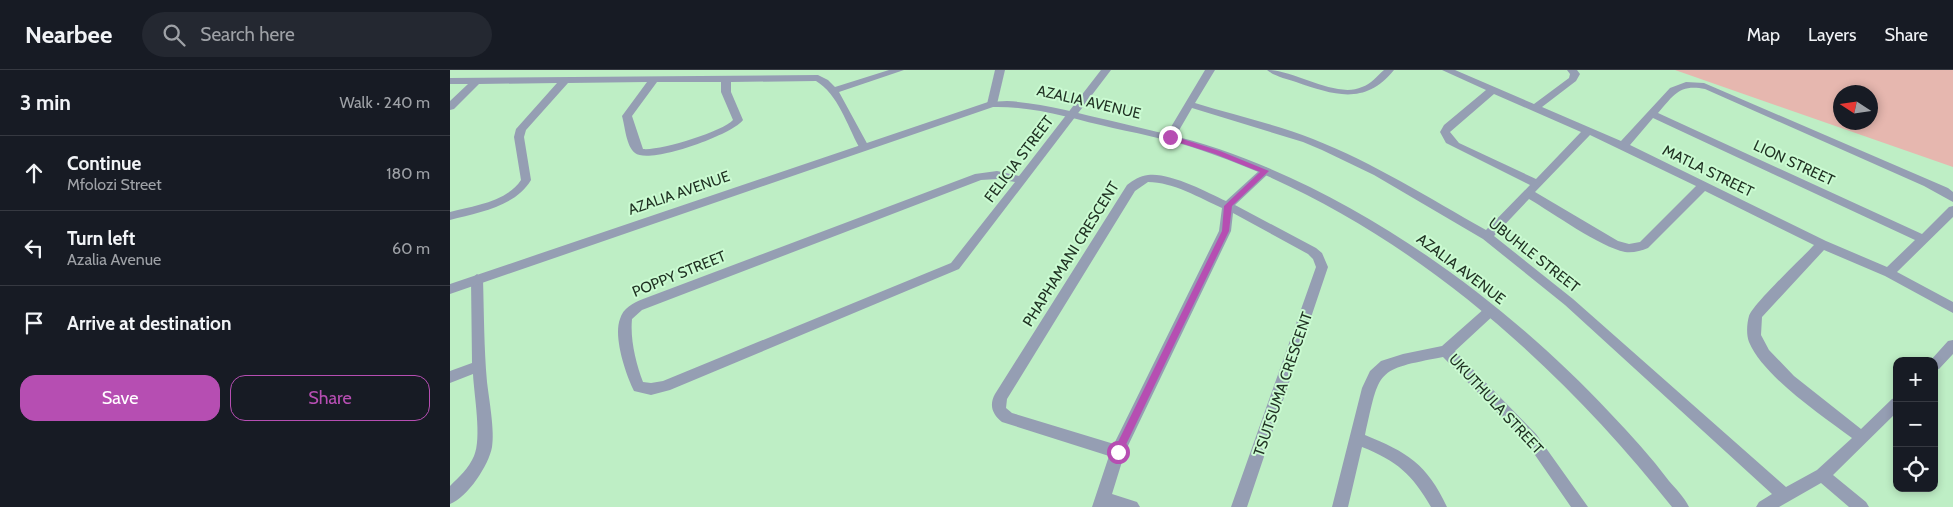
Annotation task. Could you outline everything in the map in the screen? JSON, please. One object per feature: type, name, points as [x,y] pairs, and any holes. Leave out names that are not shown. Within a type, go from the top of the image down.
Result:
[{"type":"street","points":[[833,91],[899,70]]},
{"type":"street","points":[[992,104],[1000,70]]},
{"type":"street","name":"FELICIA STREET","points":[[955,266],[1106,70]]},
{"type":"street","points":[[1170,137],[1210,70]]},
{"type":"street","points":[[1272,70],[1326,87],[1353,93],[1364,91],[1389,70]]},
{"type":"street","points":[[1535,108],[1572,79],[1575,74],[1572,70]]},
{"type":"street","name":"MATLA STREET","points":[[1454,71],[1492,90],[1622,146],[1822,244],[1889,273],[1953,308]]},
{"type":"street","points":[[654,79],[627,116],[636,148],[640,152],[648,153],[725,130],[736,123],[738,120],[726,92],[726,78]]},
{"type":"street","points":[[450,81],[818,78],[824,80],[833,91],[864,147]]},
{"type":"street","points":[[450,216],[504,199],[524,187],[526,180],[519,137],[521,129],[565,80]]},
{"type":"street","points":[[450,107],[476,81]]},
{"type":"street","points":[[1622,146],[1678,86],[1695,84],[1708,87],[1928,183],[1953,198]]},
{"type":"street","points":[[1492,90],[1448,126],[1445,132],[1446,137],[1455,145],[1533,188],[1614,244],[1626,248],[1636,248],[1644,245],[1703,186]]},
{"type":"street","name":"AZALIA AVENUE","points":[[450,289],[992,104],[1015,103],[1170,137],[1218,152],[1265,171],[1331,202],[1410,250],[1490,311],[1560,373],[1629,442],[1681,507]]},
{"type":"street","name":"UBUHLE STREET","points":[[1189,104],[1307,140],[1326,148],[1378,172],[1487,236],[1569,302],[1784,495]]},
{"type":"street","name":"LION STREET","points":[[1653,114],[1923,239]]},
{"type":"street","points":[[1487,236],[1588,131]]},
{"type":"street","points":[[1132,507],[1101,502],[1118,452],[1225,231],[1228,206],[1265,171]]},
{"type":"street","name":"POPPY STREET","points":[[955,266],[665,386],[639,387],[634,379],[625,326],[627,317],[635,308],[980,177],[997,175],[1022,180]]},
{"type":"street","name":"PHAPHAMANI CRESCENT","points":[[1118,452],[1007,418],[1000,413],[998,406],[1000,398],[1131,188],[1139,181],[1151,178],[1163,180],[1228,206],[1301,244],[1313,252],[1320,260]]},
{"type":"street","points":[[1889,273],[1953,210]]},
{"type":"street","points":[[1822,244],[1756,316],[1753,328],[1756,342],[1792,382],[1862,438]]},
{"type":"street","name":"TSUTSUMA CRESCENT","points":[[1239,507],[1320,278],[1322,267],[1320,260]]},
{"type":"street","points":[[450,497],[470,476],[480,461],[485,446],[479,366],[477,280]]},
{"type":"street","points":[[1340,507],[1358,439],[1368,388],[1375,375],[1386,365],[1403,359],[1446,351],[1490,311]]},
{"type":"street","points":[[1938,361],[1953,346]]},
{"type":"street","name":"UKUTHULA STREET","points":[[1446,351],[1531,438],[1580,507]]},
{"type":"street","points":[[450,377],[479,366]]},
{"type":"street","points":[[1764,507],[1822,475],[1893,407]]},
{"type":"street","points":[[1358,439],[1391,452],[1414,467],[1439,507]]},
{"type":"street","points":[[1822,475],[1861,507]]},
{"type":"shaded area","points":[[1675,70],[1953,70],[1953,167],[1847,130],[1878,130],[1878,85],[1833,85],[1833,125]]},
{"type":"route","points":[[1118,452],[1225,231],[1228,206],[1265,171],[1218,152],[1170,137]]}]
